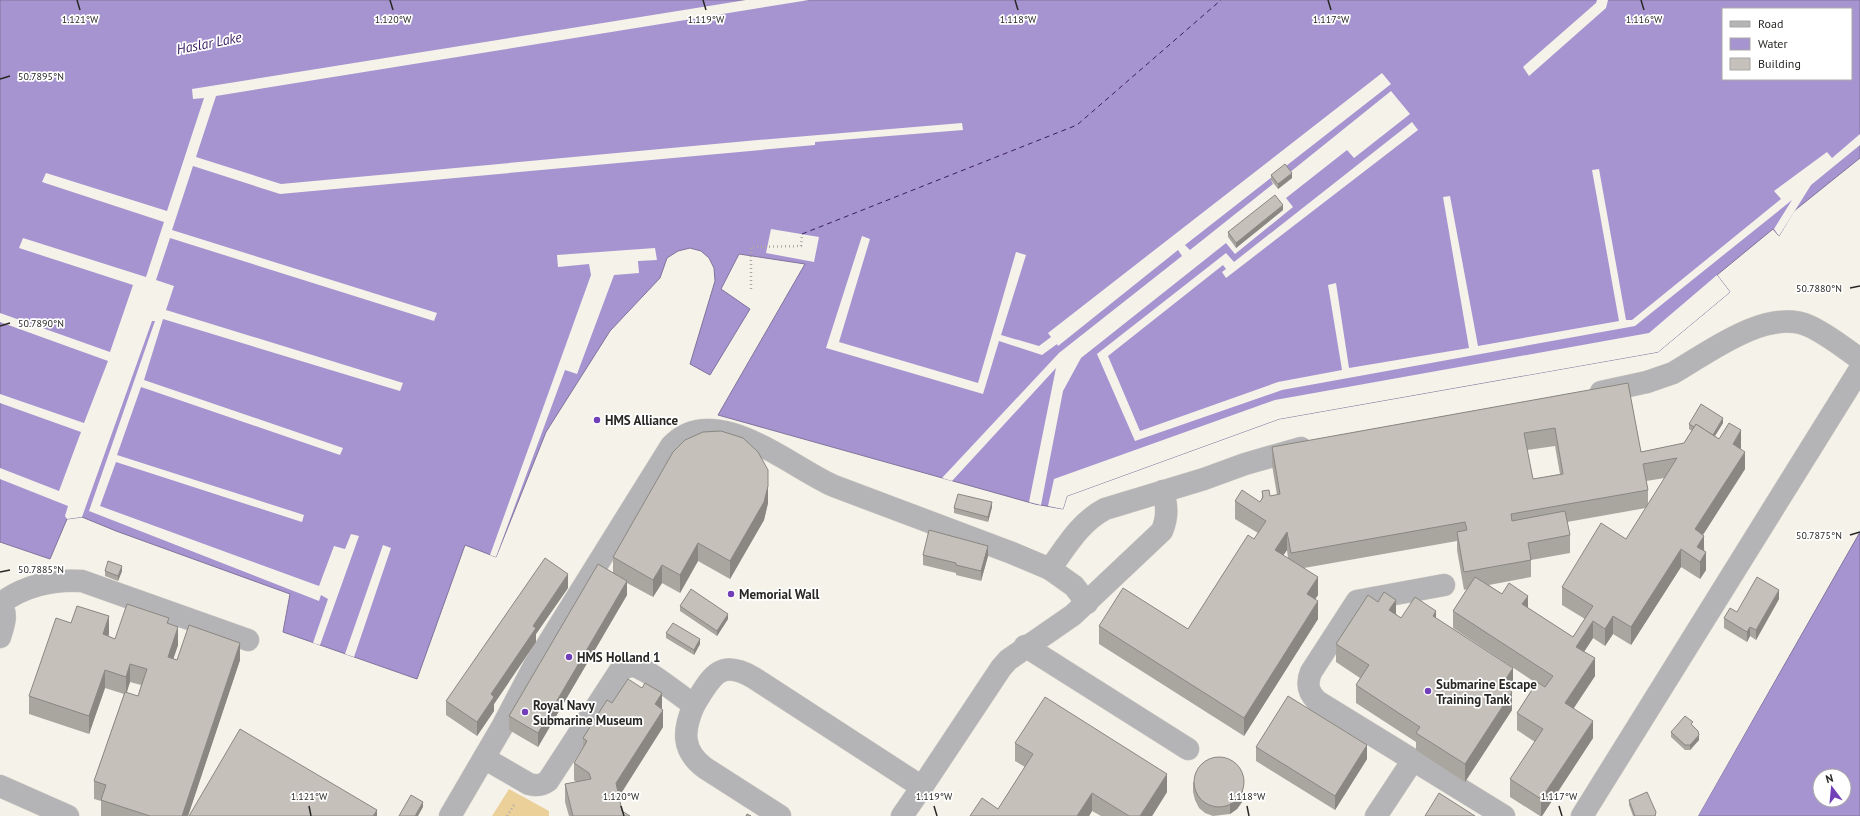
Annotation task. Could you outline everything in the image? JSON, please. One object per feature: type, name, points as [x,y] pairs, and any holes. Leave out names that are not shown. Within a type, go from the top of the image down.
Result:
[{"type":"lane","points":[[1579,396],[1660,378],[1673,373],[1746,331],[1775,322],[1787,321],[1809,326],[1860,359]]},
{"type":"lane","points":[[1582,816],[1860,369]]},
{"type":"lane","points":[[450,816],[502,727],[534,666],[671,446],[683,436],[693,432],[712,430],[744,438],[766,447],[818,479],[834,486],[1012,553],[1050,569],[1074,586],[1087,602]]},
{"type":"lane","points":[[1050,569],[1082,526],[1092,516],[1105,509],[1275,454],[1318,445]]},
{"type":"lane","points":[[902,816],[1001,668],[1015,653],[1061,624],[1087,602],[1162,531],[1166,519],[1167,508],[1163,491]]},
{"type":"lane","points":[[0,637],[5,617],[4,611],[0,604],[10,597],[36,586],[58,581],[82,581],[248,640]]},
{"type":"lane","points":[[1444,584],[1357,602],[1308,679],[1309,690],[1317,701],[1504,816]]},
{"type":"lane","points":[[1025,646],[1188,749]]},
{"type":"lane","points":[[484,758],[529,784],[535,786],[544,783],[551,775],[619,672],[626,667],[631,666],[643,670],[694,705]]},
{"type":"lane","points":[[780,816],[705,768],[692,756],[687,746],[685,734],[687,722],[694,705],[714,674],[722,671],[737,669],[754,678],[922,786]]},
{"type":"lane","points":[[1376,816],[1413,760]]},
{"type":"lane","points":[[0,786],[68,816]]},
{"type":"path","points":[[750,289],[751,247],[801,246],[802,234]]},
{"type":"shaded area","points":[[509,789],[549,811],[549,816],[492,816]]},
{"type":"water","name":"Haslar Lake","points":[[0,0],[1860,0],[1860,158],[1794,211],[1779,236],[1773,229],[1717,275],[1730,292],[1658,352],[1279,419],[1067,496],[1063,509],[1035,504],[718,415],[805,264],[739,254],[721,289],[750,309],[710,375],[690,364],[715,281],[714,268],[709,258],[701,251],[690,248],[678,251],[667,258],[660,278],[610,331],[546,432],[496,557],[465,545],[417,679],[283,632],[290,594],[116,531],[82,517],[67,519],[50,559],[0,542]]},
{"type":"water","points":[[1860,532],[1860,816],[1698,816]]},
{"type":"pier","points":[[746,0],[809,0],[216,96],[196,157],[281,184],[758,140],[962,123],[963,130],[815,142],[815,145],[280,194],[193,166],[172,230],[437,313],[434,321],[170,238],[156,280],[174,286],[166,310],[403,383],[400,391],[163,319],[144,380],[343,448],[340,455],[141,387],[117,455],[304,515],[302,522],[116,462],[100,506],[319,586],[334,546],[345,549],[351,534],[359,536],[320,645],[313,643],[328,599],[321,595],[319,601],[89,511],[155,321],[152,321],[82,517],[67,519],[65,516],[68,506],[0,479],[0,468],[59,491],[81,432],[0,403],[0,394],[84,423],[108,361],[0,322],[0,313],[110,352],[133,285],[19,248],[23,238],[146,277],[164,222],[42,182],[46,173],[167,211],[204,98],[193,99],[192,89]]},
{"type":"pier","points":[[1597,0],[1608,0],[1606,8],[1529,76],[1523,67],[1596,3]]},
{"type":"pier","points":[[1382,73],[1391,84],[1185,245],[1190,250],[1273,184],[1271,180],[1289,173],[1391,91],[1410,114],[1354,158],[1347,150],[1286,198],[1293,207],[1235,254],[1226,243],[1081,358],[1063,391],[1041,505],[1029,502],[1056,368],[952,481],[942,478],[1059,353],[1182,256],[1178,250],[1058,346],[1057,344],[1042,355],[999,341],[983,394],[826,348],[862,236],[870,239],[839,342],[978,383],[1016,252],[1026,255],[1001,335],[1039,346],[1051,337],[1048,333]]},
{"type":"pier","points":[[1412,122],[1418,130],[1226,278],[1222,272],[1226,269],[1223,265],[1108,356],[1140,431],[1278,382],[1342,370],[1328,285],[1336,283],[1349,368],[1469,348],[1443,197],[1450,196],[1478,346],[1619,321],[1592,170],[1599,169],[1626,320],[1632,320],[1781,199],[1774,191],[1827,152],[1832,158],[1860,134],[1860,145],[1811,185],[1779,236],[1774,229],[1792,200],[1635,326],[1282,390],[1135,441],[1097,354],[1226,253],[1234,262]]},
{"type":"pier","points":[[771,229],[819,237],[814,262],[766,253]]},
{"type":"pier","points":[[655,248],[657,260],[638,261],[639,273],[614,275],[577,374],[565,370],[496,557],[490,555],[591,275],[589,264],[558,267],[557,255]]},
{"type":"pier","points":[[1717,275],[1730,292],[1658,352],[1279,419],[1067,496],[1063,509],[1048,506],[1054,479],[1275,400],[1649,333]]},
{"type":"pier","points":[[1860,530],[1698,816],[1696,816],[1816,606]]},
{"type":"pier","points":[[383,545],[391,548],[354,657],[345,654]]},
{"type":"building","points":[[1285,164],[1292,173],[1278,184],[1271,175]]},
{"type":"building","points":[[1275,195],[1283,205],[1236,243],[1228,232]]},
{"type":"building","points":[[1628,383],[1641,452],[1684,443],[1696,424],[1719,439],[1729,423],[1741,430],[1733,444],[1745,452],[1695,529],[1704,536],[1697,547],[1706,552],[1700,562],[1681,549],[1631,627],[1613,616],[1605,629],[1593,621],[1576,647],[1595,658],[1565,703],[1593,721],[1541,799],[1510,779],[1543,729],[1517,713],[1537,682],[1545,687],[1553,676],[1453,611],[1475,577],[1502,594],[1509,583],[1528,596],[1522,604],[1573,637],[1593,606],[1562,587],[1601,523],[1626,539],[1677,458],[1643,464],[1648,490],[1511,514],[1512,521],[1565,511],[1570,535],[1528,543],[1531,560],[1464,572],[1457,532],[1467,530],[1465,522],[1291,553],[1287,532],[1275,550],[1318,577],[1307,594],[1318,601],[1244,718],[1099,626],[1123,588],[1188,629],[1248,535],[1254,539],[1266,521],[1235,501],[1242,490],[1260,502],[1263,497],[1262,491],[1269,490],[1270,496],[1280,494],[1272,447]],"holes":[[[1555,428],[1563,474],[1533,479],[1524,433]]]},
{"type":"building","points":[[1701,404],[1723,418],[1713,435],[1696,424],[1694,427],[1689,424]]},
{"type":"building","points":[[721,431],[743,438],[758,452],[768,470],[768,486],[764,502],[730,561],[698,543],[680,575],[662,565],[653,580],[613,557],[673,452],[685,440],[703,432]]},
{"type":"building","points":[[958,494],[992,502],[988,517],[954,508]]},
{"type":"building","points":[[929,530],[988,546],[981,571],[923,555]]},
{"type":"building","points":[[545,558],[568,574],[533,626],[536,628],[491,694],[494,697],[477,722],[446,701]]},
{"type":"building","points":[[108,561],[122,566],[118,576],[105,571]]},
{"type":"building","points":[[598,564],[627,581],[538,733],[509,716]]},
{"type":"building","points":[[1757,577],[1779,590],[1756,630],[1750,627],[1747,632],[1724,618],[1730,608],[1737,612]]},
{"type":"building","points":[[691,589],[728,614],[717,631],[680,606]]},
{"type":"building","points":[[1384,592],[1396,600],[1389,610],[1401,618],[1415,597],[1436,611],[1433,616],[1513,668],[1501,686],[1512,692],[1465,764],[1416,733],[1420,727],[1356,685],[1369,665],[1336,644],[1368,595],[1378,602]]},
{"type":"building","points":[[127,604],[169,618],[167,623],[178,627],[168,657],[177,660],[189,625],[240,643],[182,816],[150,816],[101,800],[106,785],[94,781],[125,692],[138,696],[147,669],[130,664],[126,677],[105,670],[89,716],[29,696],[56,618],[71,623],[77,606],[109,616],[103,634],[115,639]]},
{"type":"building","points":[[673,623],[700,639],[694,650],[666,633]]},
{"type":"building","points":[[628,679],[642,688],[645,683],[662,693],[655,704],[663,710],[616,783],[622,811],[630,816],[573,816],[565,784],[591,779],[589,773],[574,763],[587,741],[583,738],[607,700],[612,703]]},
{"type":"building","points":[[1288,696],[1367,745],[1335,796],[1256,747]]},
{"type":"building","points":[[1045,697],[1167,774],[1140,816],[1129,816],[1092,793],[1077,816],[970,816],[982,798],[998,809],[1033,754],[1015,743]]},
{"type":"building","points":[[1685,716],[1693,722],[1691,724],[1698,731],[1699,735],[1690,745],[1685,745],[1671,732]]},
{"type":"building","points":[[240,729],[377,810],[373,816],[189,816]]},
{"type":"building","points":[[1219,757],[1229,759],[1237,764],[1242,772],[1244,782],[1242,792],[1237,800],[1229,805],[1219,807],[1209,805],[1201,800],[1196,792],[1194,782],[1196,772],[1201,764],[1209,759]]},
{"type":"building","points":[[1647,792],[1656,812],[1655,816],[1635,816],[1629,800]]},
{"type":"building","points":[[1439,793],[1475,816],[1425,816]]},
{"type":"building","points":[[411,795],[423,802],[415,816],[399,816]]},
{"type":"ferry route","points":[[802,234],[1077,125],[1221,0]]},
{"type":"place","name":"HMS Alliance","points":[[597,420]]},
{"type":"place","name":"Memorial Wall","points":[[731,594]]},
{"type":"place","name":"HMS Holland 1","points":[[569,657]]},
{"type":"place","name":"Submarine Escape Training Tank","points":[[1428,691]]},
{"type":"place","name":"Royal Navy Submarine Museum","points":[[525,712]]}]
